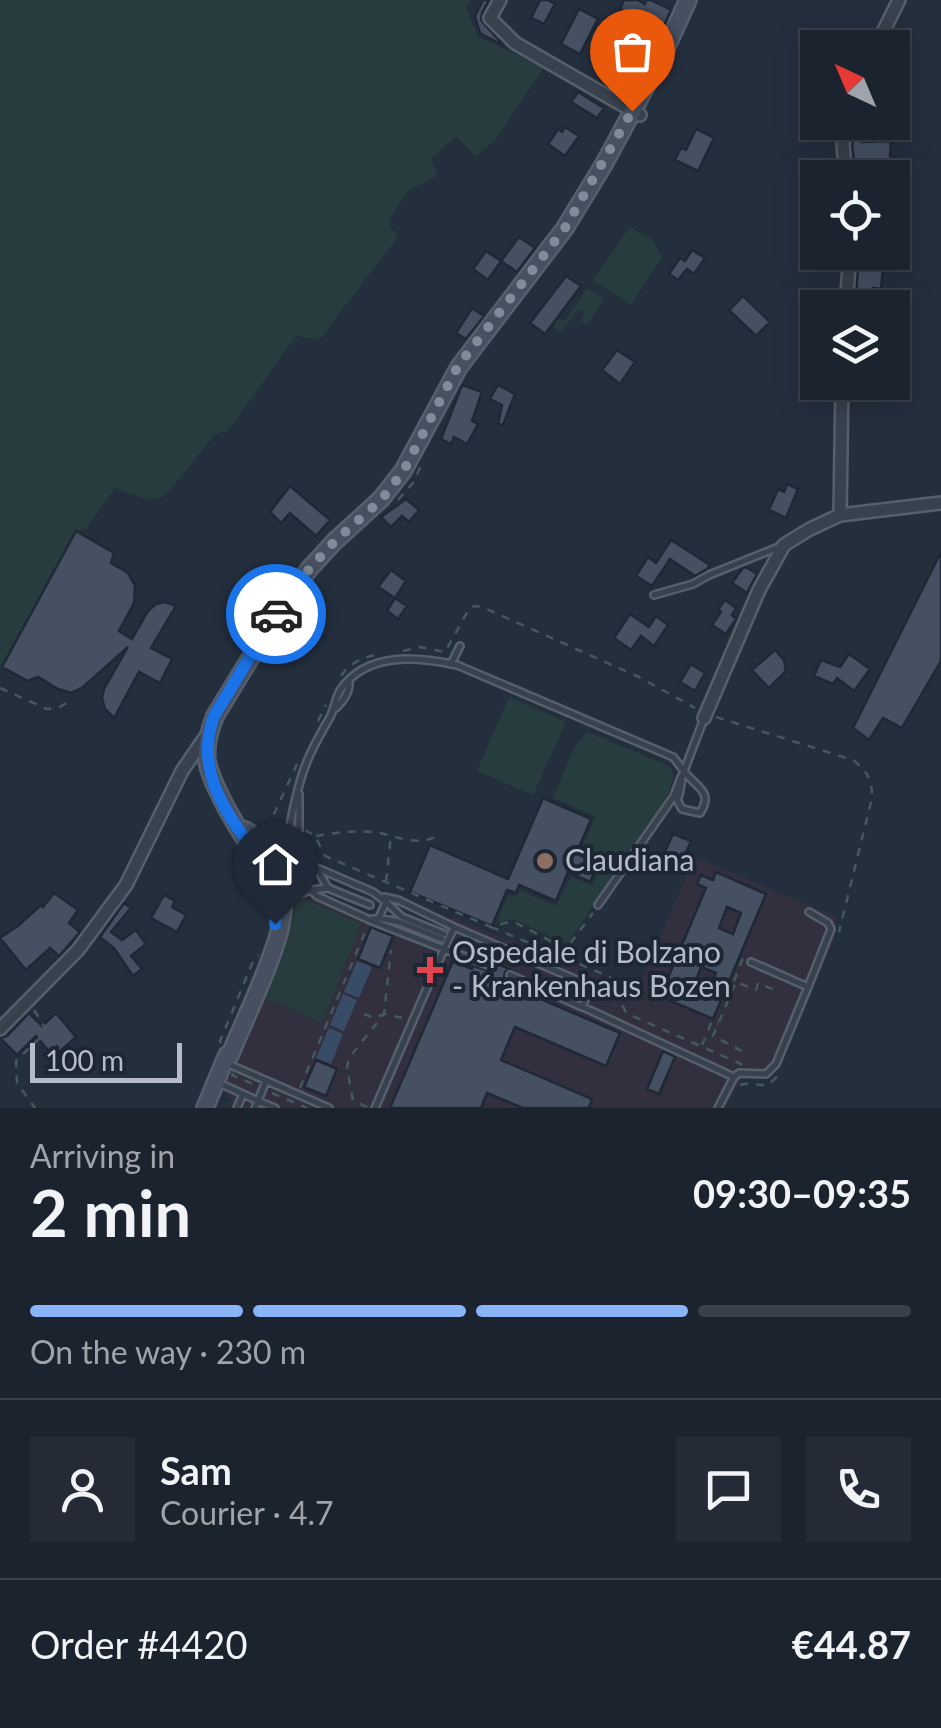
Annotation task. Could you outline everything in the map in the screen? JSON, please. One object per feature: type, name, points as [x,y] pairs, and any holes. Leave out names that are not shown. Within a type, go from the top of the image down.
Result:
[{"type":"main road","points":[[204,1108],[273,938],[276,902],[268,873],[213,783],[206,751],[214,716],[284,602],[310,568],[381,500],[403,472],[458,366],[565,228],[636,113],[688,0]]},
{"type":"main road","points":[[225,1054],[276,943],[286,888],[299,866],[294,848],[252,836],[232,816]]},
{"type":"main road","points":[[268,873],[269,856],[283,845]]},
{"type":"main road","points":[[268,873],[282,878],[299,866]]},
{"type":"street","points":[[500,0],[490,18],[516,43],[636,113]]},
{"type":"street","points":[[884,30],[899,0]]},
{"type":"street","points":[[840,515],[842,400]]},
{"type":"street","points":[[705,716],[759,590],[784,545],[840,515],[941,503]]},
{"type":"street","points":[[0,1029],[78,950],[126,885],[182,771],[208,733]]},
{"type":"street","points":[[182,771],[191,770],[213,783]]},
{"type":"lane","points":[[611,28],[662,57]]},
{"type":"lane","points":[[654,595],[694,584],[784,545]]},
{"type":"lane","points":[[451,664],[460,646]]},
{"type":"lane","points":[[283,845],[299,786],[343,685],[368,666],[393,660],[422,658],[451,664],[672,756],[704,794],[706,802],[700,813],[682,809],[677,800],[683,773]]},
{"type":"lane","points":[[598,905],[674,796],[705,716]]},
{"type":"lane","points":[[299,786],[299,866],[317,896],[488,965]]},
{"type":"lane","points":[[299,866],[317,869],[328,888]]},
{"type":"lane","points":[[299,866],[383,899],[398,900],[591,986],[582,1007]]},
{"type":"lane","points":[[329,1108],[266,1080],[225,1054],[238,1044],[282,943],[290,901],[296,895],[328,888],[370,905]]},
{"type":"lane","points":[[379,918],[383,899]]},
{"type":"lane","points":[[370,920],[399,922],[443,937],[402,917],[383,899]]},
{"type":"lane","points":[[718,1108],[734,1077],[740,1073],[766,1074],[776,1064],[831,929],[809,912]]},
{"type":"lane","points":[[372,1108],[454,927]]},
{"type":"lane","points":[[751,962],[808,987]]},
{"type":"lane","points":[[510,975],[734,1077]]},
{"type":"lane","points":[[257,1104],[266,1080]]},
{"type":"lane","points":[[216,1082],[257,1104],[276,1108]]},
{"type":"lane","points":[[238,1108],[243,1094]]},
{"type":"path","points":[[392,653],[420,647],[444,652],[469,609],[482,606],[638,677],[705,716],[853,760],[867,771],[872,798],[840,931]]},
{"type":"path","points":[[336,683],[346,669],[373,655]]},
{"type":"path","points":[[0,688],[47,708],[58,708],[73,699]]},
{"type":"path","points":[[319,719],[328,701]]},
{"type":"path","points":[[290,827],[269,824],[301,755]]},
{"type":"path","points":[[298,829],[308,830],[325,856],[610,978],[626,1014],[740,1064],[746,1083]]},
{"type":"path","points":[[314,836],[351,830],[422,843],[435,837]]},
{"type":"path","points":[[386,884],[391,836]]},
{"type":"path","points":[[268,873],[271,906]]},
{"type":"path","points":[[491,927],[516,923],[566,949],[598,905]]},
{"type":"path","points":[[298,1094],[370,920]]},
{"type":"path","points":[[372,1108],[354,1101],[347,1068],[349,1058],[384,1014],[391,950]]},
{"type":"path","points":[[225,1054],[220,1040],[254,959],[260,955]]},
{"type":"path","points":[[742,958],[733,981],[756,990],[758,983],[777,991]]},
{"type":"path","points":[[736,982],[713,1036],[742,1051]]},
{"type":"path","points":[[28,1000],[44,1026],[44,1034],[16,1061],[17,1082],[35,1108]]},
{"type":"path","points":[[364,1014],[413,1020]]},
{"type":"path","points":[[701,1046],[712,1022],[718,1024]]},
{"type":"path","points":[[737,1088],[741,1083],[762,1087],[779,1075]]},
{"type":"shaded area","name":"Ospedale di Bolzano - Krankenhaus Bozen","points":[[695,857],[837,917],[834,940],[776,1072],[768,1079],[741,1079],[725,1108],[229,1108],[232,1100],[224,1091],[286,938],[295,897],[302,894],[438,949],[452,917],[637,990]]},
{"type":"green space","points":[[0,0],[472,0],[466,8],[478,37],[544,67],[497,138],[476,156],[456,136],[431,159],[437,176],[409,190],[388,221],[397,238],[319,340],[296,336],[228,431],[215,434],[165,496],[148,500],[115,488],[86,529],[76,531],[0,668]]},
{"type":"green space","points":[[630,227],[652,239],[662,257],[631,305],[593,280]]},
{"type":"green space","points":[[587,288],[604,299],[587,325],[581,321],[585,313],[578,309],[561,333],[553,327],[559,318],[565,321]]},
{"type":"green space","points":[[509,697],[566,722],[533,795],[477,771]]},
{"type":"green space","points":[[588,732],[664,764],[671,768],[674,777],[666,799],[567,944],[513,919],[496,923],[508,895],[516,897],[520,890],[556,906],[571,877],[592,885],[604,859],[582,849],[595,816],[553,798],[575,746]]},
{"type":"green space","points":[[300,900],[361,924],[322,1023],[263,997]]},
{"type":"water","points":[[357,961],[372,967],[359,998],[344,992]]},
{"type":"water","points":[[343,994],[357,1000],[344,1031],[330,1025]]},
{"type":"water","points":[[329,1028],[343,1034],[331,1064],[316,1058]]},
{"type":"building","points":[[483,0],[489,0],[481,20],[504,46],[480,33],[475,16]]},
{"type":"building","points":[[540,0],[555,4],[544,24],[531,18]]},
{"type":"building","points":[[624,0],[645,4],[651,0],[671,10],[664,25],[639,12],[636,17],[620,9]]},
{"type":"building","points":[[579,9],[598,19],[580,54],[561,44]]},
{"type":"building","points":[[621,44],[640,54],[622,88],[604,77]]},
{"type":"building","points":[[578,92],[604,108],[597,118],[571,102]]},
{"type":"building","points":[[565,127],[579,136],[565,156],[548,144],[558,129],[562,132]]},
{"type":"building","points":[[696,129],[714,138],[698,171],[675,160],[681,148],[686,150]]},
{"type":"building","points":[[854,140],[891,141],[890,156],[900,160],[854,160]]},
{"type":"building","points":[[519,237],[535,248],[517,272],[501,261]]},
{"type":"building","points":[[692,250],[705,258],[694,274],[687,269],[678,280],[669,274],[680,258],[685,261]]},
{"type":"building","points":[[486,251],[501,261],[488,280],[473,269]]},
{"type":"building","points":[[858,270],[883,270],[881,289],[856,290]]},
{"type":"building","points":[[566,276],[581,286],[545,334],[530,323]]},
{"type":"building","points":[[743,296],[770,322],[756,336],[729,310]]},
{"type":"building","points":[[472,308],[484,316],[466,339],[456,333]]},
{"type":"building","points":[[617,350],[635,362],[620,384],[602,370]]},
{"type":"building","points":[[462,385],[482,392],[472,421],[478,424],[467,444],[454,437],[451,444],[441,439]]},
{"type":"building","points":[[498,385],[515,394],[503,425],[498,424],[502,405],[490,399]]},
{"type":"building","points":[[787,484],[798,489],[786,518],[769,510],[778,489],[784,492]]},
{"type":"building","points":[[290,486],[330,520],[316,536],[290,513],[281,523],[270,512]]},
{"type":"building","points":[[406,499],[419,510],[409,522],[402,516],[391,527],[381,517]]},
{"type":"building","points":[[76,531],[114,553],[111,563],[128,573],[135,586],[134,603],[119,631],[132,639],[156,604],[176,606],[151,648],[172,659],[160,683],[139,672],[114,718],[105,709],[102,698],[128,647],[82,688],[71,693],[38,677],[28,681],[2,667]]},
{"type":"building","points":[[671,540],[710,565],[695,576],[670,559],[652,586],[636,576],[648,557],[656,563]]},
{"type":"building","points":[[941,552],[941,661],[902,728],[883,718],[869,740],[853,728]]},
{"type":"building","points":[[746,567],[757,574],[747,593],[732,583]]},
{"type":"building","points":[[391,570],[406,581],[395,598],[378,587]]},
{"type":"building","points":[[395,598],[407,606],[398,619],[387,611]]},
{"type":"building","points":[[725,600],[736,608],[732,615],[736,619],[726,634],[712,625]]},
{"type":"building","points":[[630,614],[649,627],[656,616],[668,625],[654,646],[641,636],[631,650],[614,638]]},
{"type":"building","points":[[291,618],[315,632],[310,641],[283,628]]},
{"type":"building","points":[[775,650],[784,660],[786,671],[769,688],[752,670]]},
{"type":"building","points":[[849,654],[870,669],[854,691],[837,678],[833,684],[814,676],[821,660],[840,667]]},
{"type":"building","points":[[691,664],[705,673],[695,691],[680,682]]},
{"type":"building","name":"Claudiana","points":[[543,798],[591,819],[578,850],[600,860],[590,882],[568,872],[556,901],[519,885],[516,893],[507,890],[492,926],[410,892],[430,845],[508,879]]},
{"type":"building","points":[[673,834],[691,841],[677,873],[659,865]]},
{"type":"building","points":[[716,872],[766,894],[713,1019],[662,997],[666,989],[655,984],[658,976],[667,980],[706,888],[697,884],[701,875],[713,880]],"holes":[[[727,907],[741,913],[733,934],[719,928]],[[701,967],[716,973],[707,994],[693,988]]]},
{"type":"building","points":[[54,893],[78,910],[69,923],[80,932],[59,956],[50,948],[26,970],[0,938],[43,907]]},
{"type":"building","points":[[164,895],[175,901],[172,907],[186,915],[177,932],[151,918]]},
{"type":"building","points":[[124,903],[131,908],[111,932],[122,940],[136,930],[146,944],[131,956],[142,969],[133,976],[114,948],[100,937]]},
{"type":"building","points":[[371,927],[393,936],[380,968],[358,959]]},
{"type":"building","points":[[453,961],[490,971],[494,962],[509,969],[504,978],[523,988],[522,991],[620,1033],[606,1066],[515,1027],[501,1060],[592,1099],[589,1108],[523,1108],[487,1093],[481,1108],[390,1108]]},
{"type":"building","points":[[29,1013],[42,1026],[56,1013],[76,1037],[54,1057],[36,1036],[17,1055],[0,1038],[7,1036]]},
{"type":"building","points":[[663,1051],[675,1057],[659,1094],[647,1089]]},
{"type":"building","points":[[316,1060],[337,1069],[326,1096],[304,1087]]},
{"type":"way so far","points":[[276,614],[310,568],[381,500],[403,472],[458,366],[565,228],[632,111]]},
{"type":"place","name":"Claudiana","points":[[545,861]]},
{"type":"place","name":"Ospedale di Bolzano - Krankenhaus Bozen","points":[[430,970]]},
{"type":"route","points":[[275,924],[270,870],[219,796],[206,751],[214,716],[276,614]]}]
